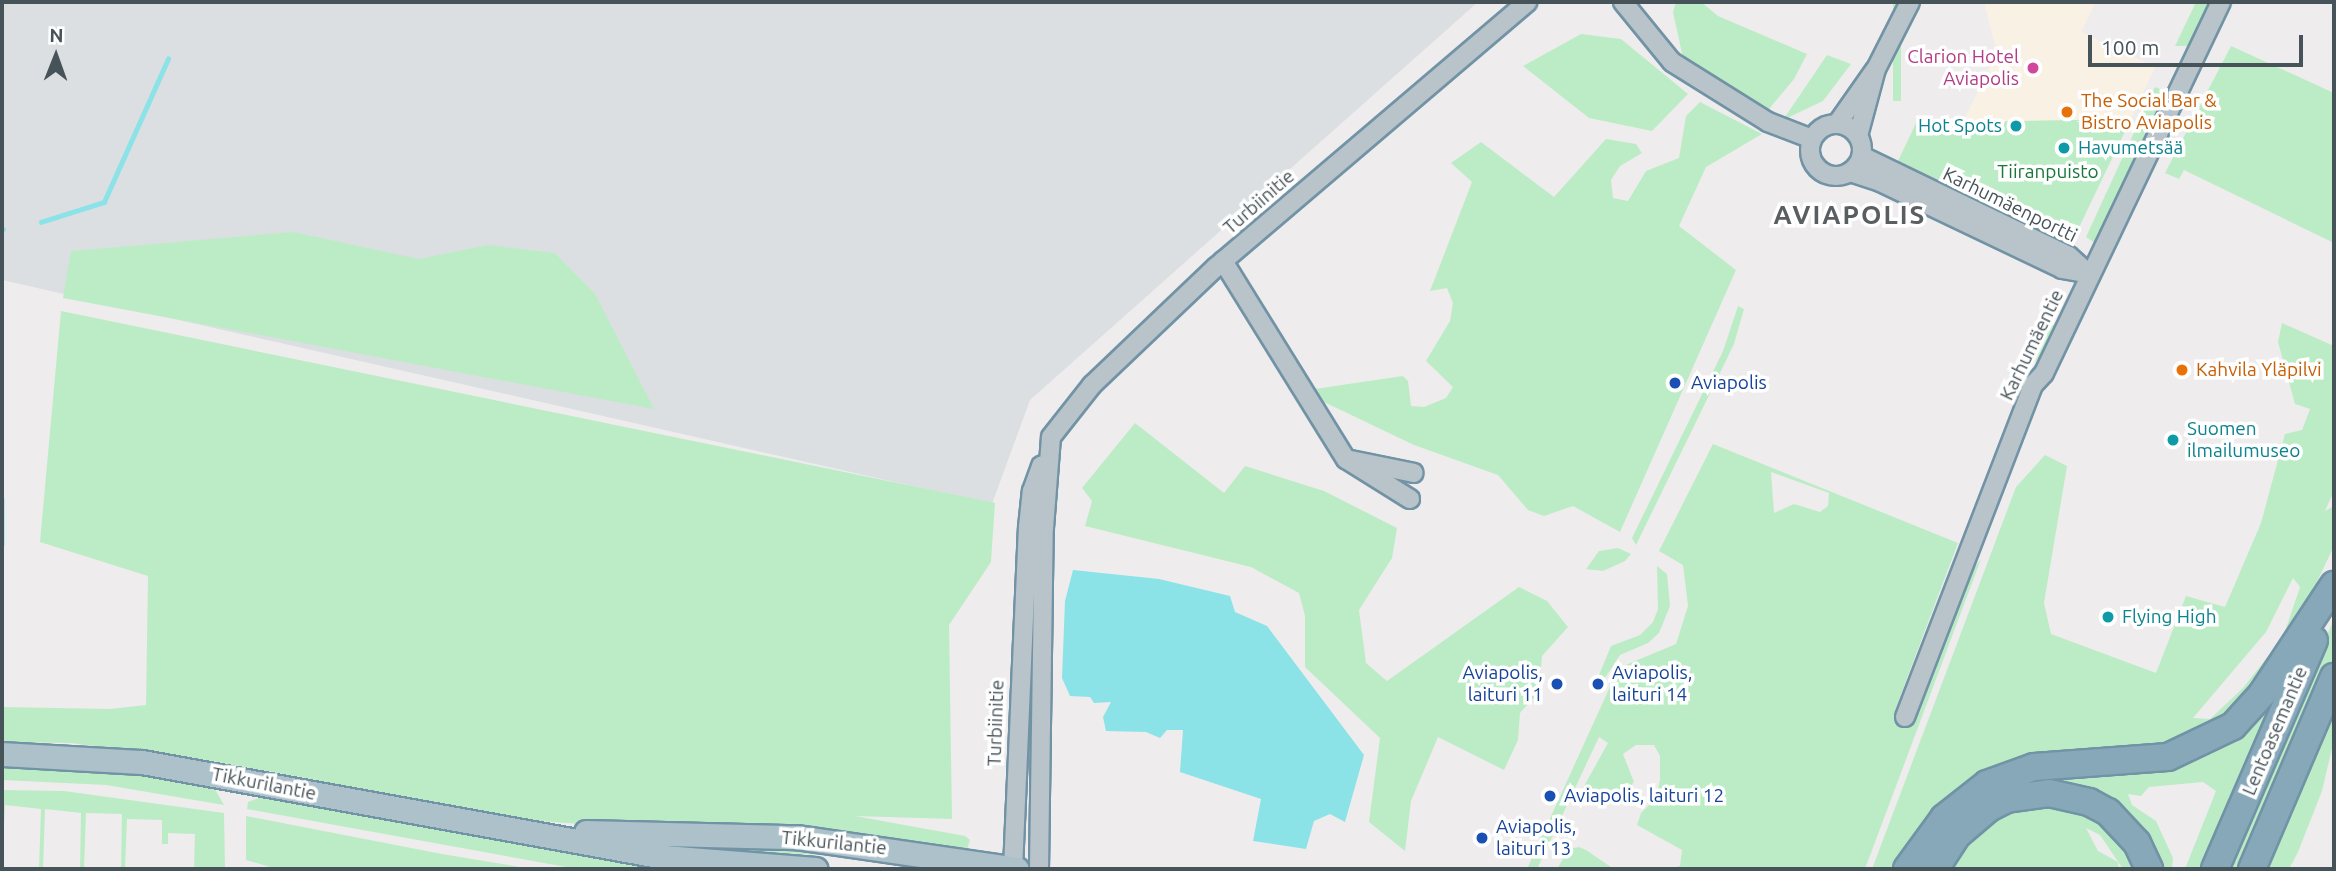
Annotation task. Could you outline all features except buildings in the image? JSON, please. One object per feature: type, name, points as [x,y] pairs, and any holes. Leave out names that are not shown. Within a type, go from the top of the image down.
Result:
[{"type":"highway","points":[[1907,869],[1944,818],[1987,784],[2034,767],[2168,757],[2233,726],[2262,694],[2334,585]]},
{"type":"highway","name":"Lentoasemantie","points":[[2215,869],[2334,593]]},
{"type":"highway","name":"Lentoasemantie","points":[[2252,869],[2334,677]]},
{"type":"highway","points":[[1935,869],[1957,835],[1989,808],[2007,799],[2049,793],[2089,802],[2108,812],[2137,843],[2149,869]]},
{"type":"main road","name":"Tikkurilantie","points":[[2,754],[142,762],[664,857],[816,869]]},
{"type":"main road","name":"Tikkurilantie","points":[[523,831],[796,837],[1014,869]]},
{"type":"street","name":"Turbiinitie","points":[[1014,869],[1028,527],[1032,491],[1051,437],[1085,393],[1223,261],[1527,2]]},
{"type":"street","points":[[1623,2],[1672,62],[1756,116],[1812,139]]},
{"type":"street","points":[[1876,69],[1858,136],[1862,156],[1850,172],[1832,176],[1823,173],[1812,160],[1812,139],[1825,127],[1837,124],[1876,69],[1910,2]]},
{"type":"street","name":"Karhumäentie","points":[[1905,717],[2033,385],[2044,373],[2221,2]]},
{"type":"street","points":[[1837,124],[1858,136]]},
{"type":"street","name":"Karhumäenportti","points":[[1862,156],[2069,256],[2089,274]]},
{"type":"street","name":"Karhumäenportti","points":[[1850,172],[1880,182],[2063,270],[2089,274]]},
{"type":"street","points":[[1223,261],[1346,459],[1410,499]]},
{"type":"street","name":"Turbiinitie","points":[[1039,869],[1046,457]]},
{"type":"street","points":[[1346,459],[1414,473]]},
{"type":"shaded area","points":[[2,2],[1478,2],[1030,400],[992,504],[2,280]]},
{"type":"shaded area","points":[[1984,2],[2096,2],[2081,32],[2155,67],[2131,119],[1963,122],[1997,53]]},
{"type":"green space","points":[[1676,2],[1701,2],[1718,16],[1807,54],[1794,79],[1769,109],[1723,89],[1683,58],[1673,12]]},
{"type":"green space","points":[[1893,2],[1901,2],[1901,101],[1893,101]]},
{"type":"green space","points":[[2196,2],[2213,2],[2192,46],[2175,46]]},
{"type":"green space","points":[[1581,34],[1621,39],[1688,94],[1652,131],[1589,118],[1523,66]]},
{"type":"green space","points":[[2231,46],[2334,93],[2334,243],[2184,170],[2179,179],[2165,173]]},
{"type":"green space","points":[[1827,55],[1851,64],[1823,101],[1783,120]]},
{"type":"green space","points":[[2155,87],[2170,93],[2095,243],[2086,237]]},
{"type":"green space","points":[[1700,102],[1762,134],[1706,167],[1679,226],[1736,270],[1620,532],[1573,506],[1544,516],[1528,510],[1498,475],[1414,445],[1301,391],[1403,376],[1408,381],[1411,406],[1424,407],[1446,398],[1453,387],[1426,361],[1450,321],[1453,303],[1447,288],[1430,291],[1472,182],[1451,163],[1481,142],[1554,197],[1606,139],[1636,144],[1642,153],[1620,166],[1611,180],[1613,198],[1628,201],[1646,171],[1679,158],[1686,116]]},
{"type":"green space","name":"Tiiranpuisto","points":[[2131,119],[2072,242],[1898,161],[1916,123]]},
{"type":"green space","points":[[293,232],[419,259],[488,245],[555,253],[595,294],[654,409],[63,298],[71,251]]},
{"type":"green space","points":[[1738,306],[1744,309],[1734,344],[1636,545],[1632,538],[1723,351]]},
{"type":"green space","points":[[61,311],[995,503],[991,562],[949,625],[952,819],[855,816],[965,836],[970,840],[966,852],[512,819],[375,797],[317,780],[206,760],[70,743],[2,742],[2,707],[110,709],[146,705],[148,576],[40,542]]},
{"type":"green space","points":[[2043,321],[2056,326],[2042,354],[2029,369],[2030,348]]},
{"type":"green space","points":[[2282,323],[2334,346],[2334,491],[2325,511],[2334,506],[2334,546],[2298,622],[2231,718],[2185,745],[2054,758],[1931,816],[1891,869],[1872,869],[2016,487],[2045,455],[2067,466],[2044,603],[2051,634],[2156,673],[2186,596],[2225,607],[2261,523],[2285,434],[2302,430],[2310,409],[2295,404],[2278,342]],"holes":[[[2293,578],[2300,587],[2283,637],[2243,688],[2210,719],[2193,718],[2266,632]]]},
{"type":"green space","points":[[1135,423],[1224,493],[1245,466],[1324,491],[1397,528],[1392,558],[1359,610],[1366,663],[1387,681],[1519,587],[1547,601],[1568,627],[1542,656],[1539,692],[1520,713],[1518,740],[1504,770],[1438,737],[1411,801],[1405,851],[1369,822],[1380,738],[1305,667],[1305,616],[1299,593],[1251,567],[1085,526],[1092,501],[1082,488]]},
{"type":"green space","points":[[1713,444],[1958,543],[1895,710],[1912,719],[1966,579],[1981,559],[1865,869],[1668,869],[1680,866],[1682,850],[1637,825],[1641,813],[1656,798],[1660,780],[1660,756],[1654,745],[1636,745],[1623,754],[1634,782],[1628,790],[1578,797],[1608,743],[1599,737],[1537,869],[1527,869],[1614,678],[1628,664],[1676,644],[1688,606],[1683,565],[1659,551]],"holes":[[[1771,472],[1829,493],[1828,506],[1820,512],[1794,504],[1774,513]]]},
{"type":"green space","points":[[1618,548],[1631,554],[1625,561],[1603,571],[1586,569],[1599,551]]},
{"type":"green space","points":[[1657,566],[1667,574],[1670,606],[1659,633],[1648,643],[1620,655],[1605,678],[1599,675],[1611,646],[1640,635],[1653,622],[1658,609]]},
{"type":"green space","points":[[2334,619],[2334,656],[2242,869],[2227,869]]},
{"type":"green space","points":[[2286,677],[2204,869],[2185,869],[2216,791],[2203,782],[2149,787],[2141,796],[2128,794],[2132,805],[2156,821],[2173,858],[2172,869],[2156,869],[2143,843],[2049,788],[1924,858],[2022,776],[2164,765]]},
{"type":"green space","points":[[2334,705],[2334,740],[2322,791],[2298,852],[2289,869],[2264,869]]},
{"type":"green space","points":[[2,763],[100,766],[212,784],[224,805],[106,785],[2,780]]},
{"type":"green space","points":[[2,790],[64,791],[224,813],[225,869],[194,869],[195,834],[168,833],[168,844],[162,844],[162,820],[127,819],[125,869],[121,869],[122,814],[86,813],[84,869],[80,869],[81,813],[45,809],[43,869],[39,869],[41,809],[5,805],[2,869]]},
{"type":"green space","points":[[267,795],[718,869],[577,869],[247,809],[248,802]]},
{"type":"green space","points":[[2021,804],[2080,809],[2119,833],[2141,869],[2123,869],[2100,835],[2086,828],[2098,851],[2118,862],[2119,869],[1945,869],[1973,827]]},
{"type":"green space","points":[[246,816],[533,869],[277,869],[246,860]]},
{"type":"green space","points":[[659,840],[760,844],[959,869],[927,869],[845,856],[659,847]]},
{"type":"green space","points":[[1579,847],[1614,869],[1557,869],[1569,849]]},
{"type":"water","points":[[1073,570],[1159,579],[1230,596],[1235,612],[1267,626],[1364,755],[1345,822],[1330,814],[1314,821],[1306,849],[1253,841],[1261,799],[1180,772],[1183,730],[1167,730],[1160,738],[1146,732],[1106,731],[1103,717],[1111,702],[1094,703],[1090,697],[1070,696],[1062,678],[1065,601]]},
{"type":"waterway","points":[[41,222],[104,202],[168,59]]},
{"type":"waterway","points":[[2,499],[2,544]]},
{"type":"place","name":"Clarion Hotel Aviapolis","points":[[2033,68]]},
{"type":"place","name":"The Social Bar & Bistro Aviapolis","points":[[2067,112]]},
{"type":"place","name":"Hot Spots","points":[[2016,126]]},
{"type":"place","name":"Havumetsää","points":[[2064,148]]},
{"type":"place","name":"Kahvila Yläpilvi","points":[[2182,370]]},
{"type":"place","name":"Aviapolis","points":[[1675,383]]},
{"type":"place","name":"Suomen ilmailumuseo","points":[[2173,440]]},
{"type":"place","name":"Flying High","points":[[2108,617]]},
{"type":"place","name":"Aviapolis, laituri 11","points":[[1557,684]]},
{"type":"place","name":"Aviapolis, laituri 14","points":[[1598,684]]},
{"type":"place","name":"Aviapolis, laituri 12","points":[[1550,796]]},
{"type":"place","name":"Aviapolis, laituri 13","points":[[1482,838]]},
{"type":"district","name":"AVIAPOLIS","points":[[1850,215]]}]
